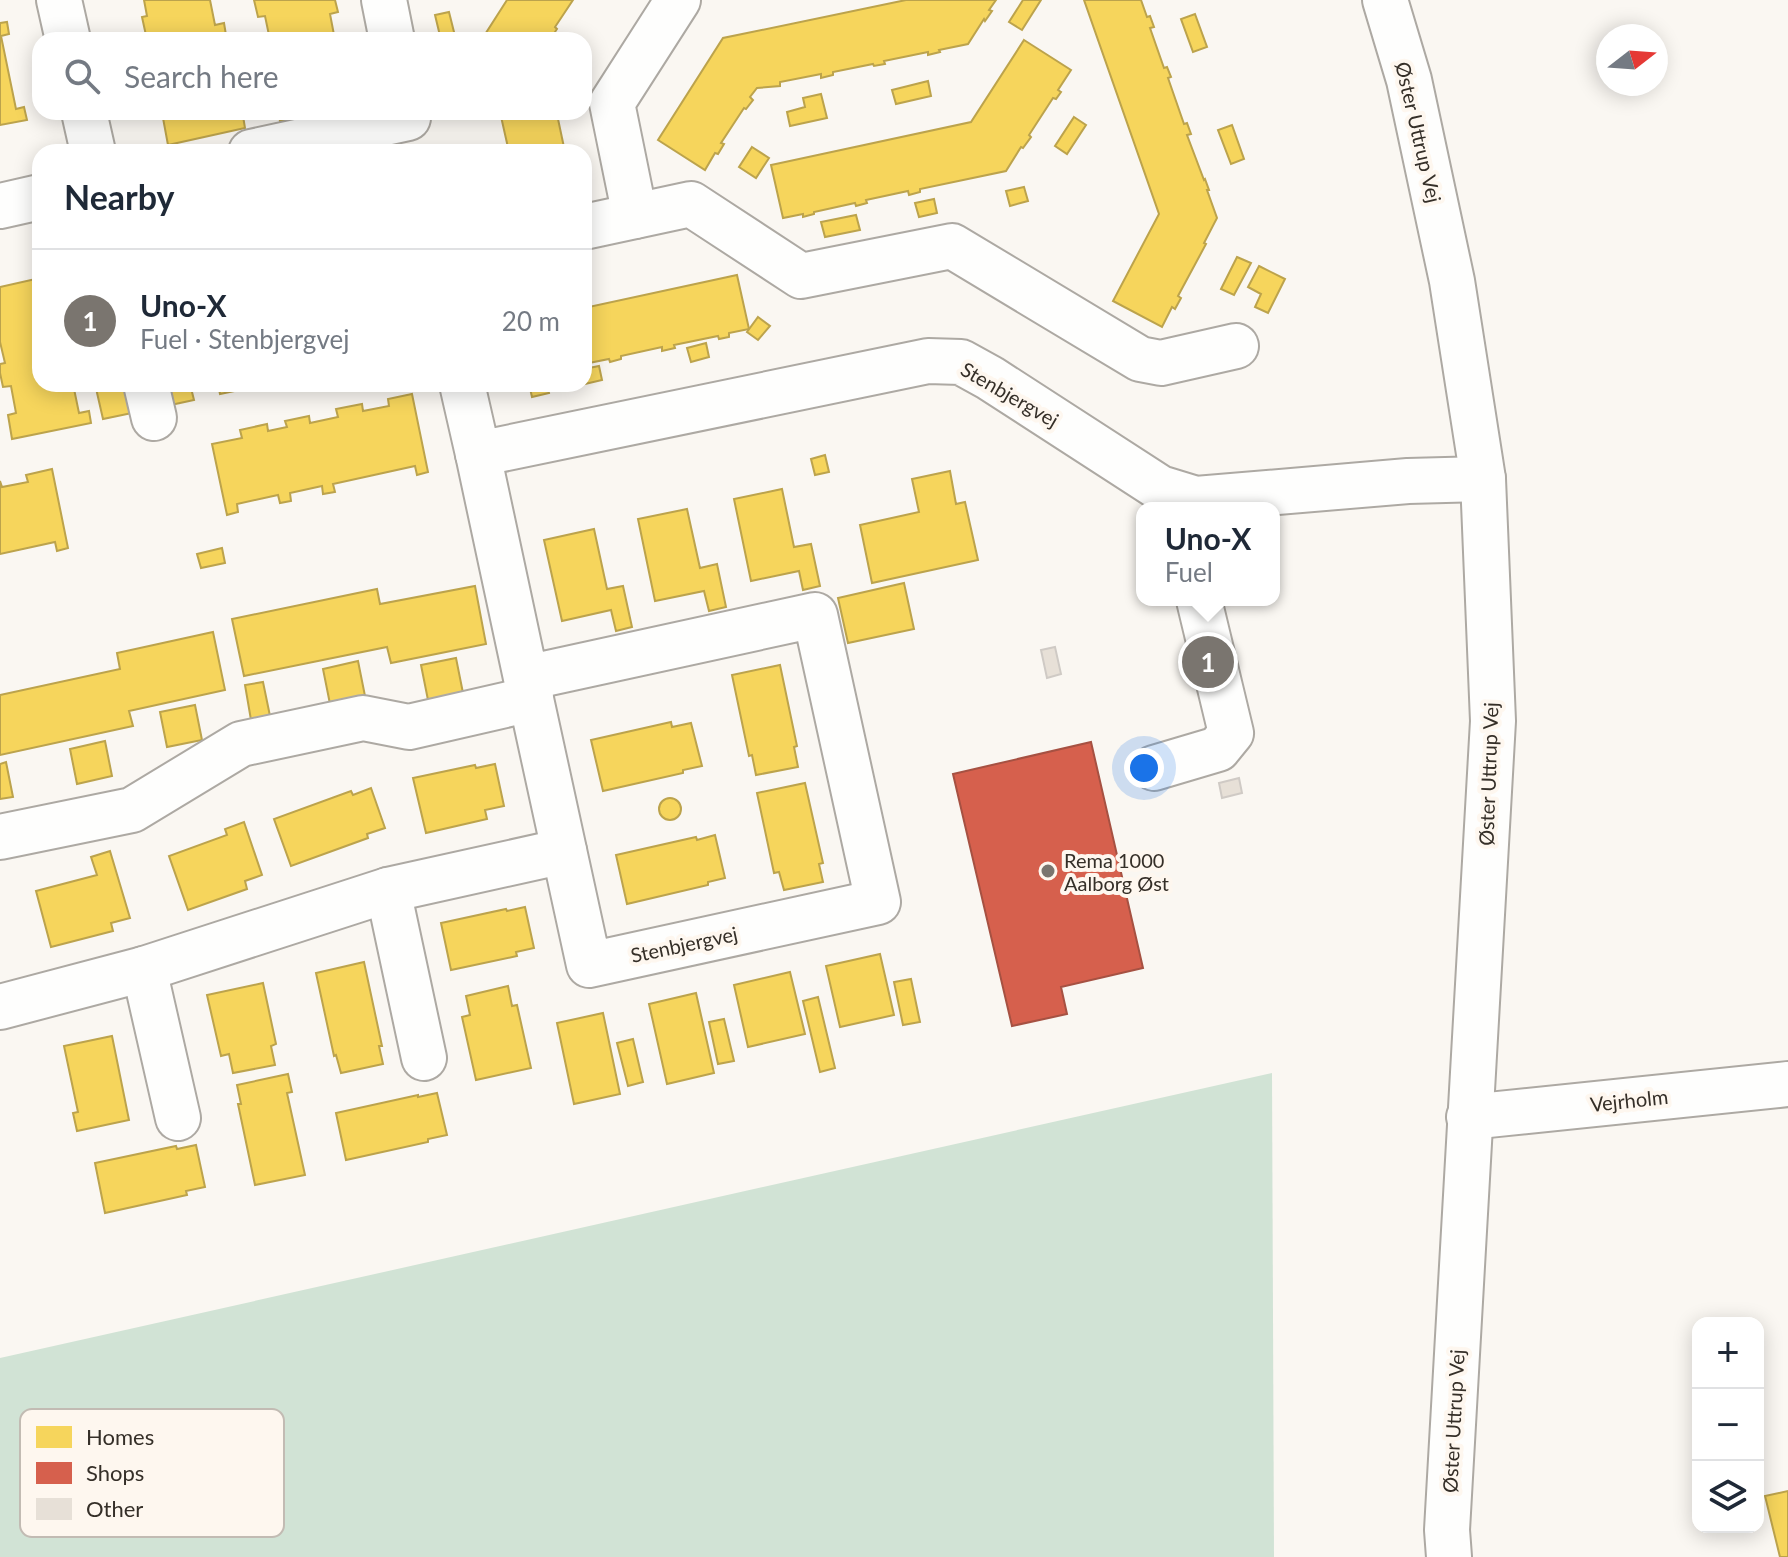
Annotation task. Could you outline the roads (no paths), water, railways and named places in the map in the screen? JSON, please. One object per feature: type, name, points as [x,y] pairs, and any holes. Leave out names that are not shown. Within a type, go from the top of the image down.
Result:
[{"type":"street","points":[[59,0],[66,32]]},
{"type":"street","points":[[384,0],[390,32]]},
{"type":"street","points":[[635,216],[612,103],[678,0]]},
{"type":"street","name":"Øster Uttrup Vej","points":[[1385,0],[1409,80],[1452,281],[1483,479],[1493,721],[1447,1530],[1449,1557]]},
{"type":"street","points":[[86,120],[91,144]]},
{"type":"street","points":[[302,144],[410,127]]},
{"type":"street","points":[[0,206],[32,199]]},
{"type":"street","points":[[592,225],[691,204],[801,276],[952,246],[1140,359],[1161,363],[1236,346]]},
{"type":"street","name":"Stenbjergvej","points":[[478,454],[928,361],[961,362],[1160,488],[1196,499],[1393,482],[1483,479]]},
{"type":"street","name":"Stenbjergvej","points":[[0,837],[132,810],[241,744],[363,718],[409,727],[529,688],[815,615],[878,902],[589,965],[564,851],[529,688],[478,454],[464,392]]},
{"type":"street","points":[[1154,768],[1218,749],[1231,733],[1200,606]]},
{"type":"street","points":[[0,1007],[144,969],[388,890],[564,851]]},
{"type":"street","points":[[388,890],[424,1058]]},
{"type":"street","points":[[144,969],[178,1118]]},
{"type":"street","name":"Vejrholm","points":[[1469,1117],[1788,1084]]},
{"type":"place","name":"Uno-X","points":[[1208,662]]},
{"type":"place","name":"Rema 1000 Aalborg Øst","points":[[1048,871]]}]
